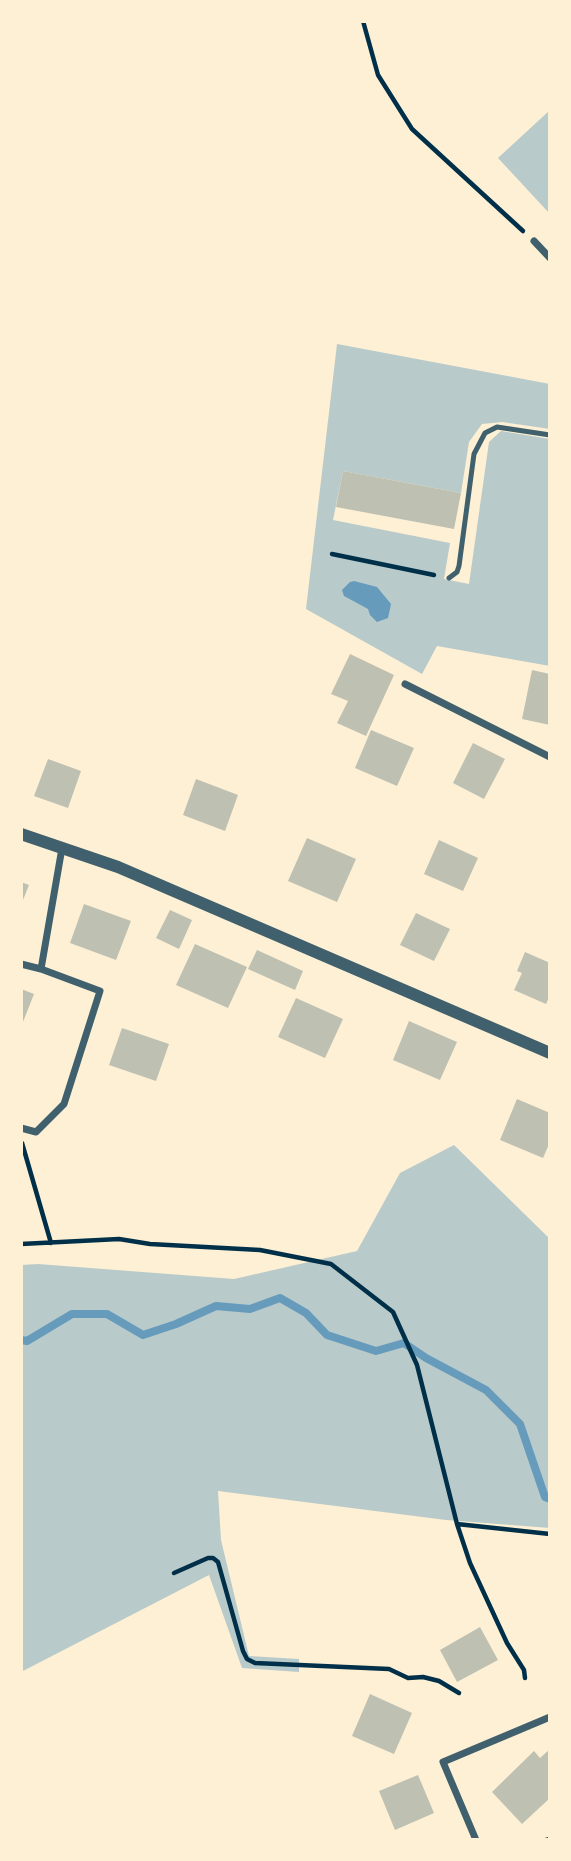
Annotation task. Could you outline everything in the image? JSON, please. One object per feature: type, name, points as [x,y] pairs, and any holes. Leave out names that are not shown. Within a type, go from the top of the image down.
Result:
[{"type":"street","points":[[534,241],[550,258]]},
{"type":"street","points":[[405,684],[550,757]]},
{"type":"street","points":[[21,834],[118,867],[550,1053]]},
{"type":"street","points":[[41,969],[62,847]]},
{"type":"street","points":[[21,964],[100,991],[64,1104],[36,1132],[23,1128]]},
{"type":"street","points":[[476,1840],[443,1762],[550,1717]]},
{"type":"lane","points":[[449,578],[457,572],[459,566],[474,454],[485,433],[496,427],[550,435]]},
{"type":"path","points":[[363,21],[378,75],[412,129],[534,241]]},
{"type":"path","points":[[332,554],[449,578]]},
{"type":"path","points":[[23,1128],[22,1143],[51,1243]]},
{"type":"path","points":[[21,1244],[119,1239],[150,1244],[260,1250],[331,1264],[393,1312],[417,1365],[457,1524],[470,1563],[507,1643],[524,1671],[524,1678]]},
{"type":"path","points":[[457,1524],[550,1534]]},
{"type":"path","points":[[174,1573],[208,1558],[214,1558],[218,1562],[243,1651],[247,1659],[255,1663],[390,1669],[408,1678],[423,1677],[439,1681],[459,1693]]},
{"type":"shaded area","points":[[550,110],[550,214],[498,158]]},
{"type":"shaded area","points":[[337,344],[550,384],[550,429],[502,422],[482,424],[469,442],[461,493],[343,471],[333,520],[450,543],[444,579],[469,584],[489,442],[501,431],[550,439],[550,666],[437,646],[422,674],[306,609]]},
{"type":"shaded area","points":[[454,1145],[550,1239],[550,1528],[446,1520],[218,1491],[221,1540],[249,1656],[299,1659],[299,1672],[242,1668],[209,1575],[21,1672],[21,1265],[38,1264],[234,1279],[357,1251],[400,1173]]},
{"type":"water","points":[[354,581],[377,587],[391,604],[388,618],[377,622],[368,609],[344,596],[342,590]]},
{"type":"building","points":[[343,471],[461,493],[454,529],[336,507]]},
{"type":"building","points":[[350,654],[394,675],[366,736],[337,723],[348,701],[331,694]]},
{"type":"building","points":[[532,670],[550,674],[550,725],[522,719]]},
{"type":"building","points":[[371,730],[414,748],[397,786],[355,768]]},
{"type":"building","points":[[473,743],[505,759],[484,799],[453,783]]},
{"type":"building","points":[[48,759],[81,771],[68,808],[34,796]]},
{"type":"building","points":[[196,779],[238,795],[225,831],[183,815]]},
{"type":"building","points":[[307,838],[356,859],[337,902],[288,881]]},
{"type":"building","points":[[439,840],[478,858],[463,891],[424,874]]},
{"type":"building","points":[[21,882],[29,885],[21,905]]},
{"type":"building","points":[[84,904],[131,921],[116,960],[70,943]]},
{"type":"building","points":[[170,910],[192,920],[179,949],[156,938]]},
{"type":"building","points":[[416,913],[450,929],[434,961],[400,945]]},
{"type":"building","points":[[195,944],[247,967],[228,1008],[176,985]]},
{"type":"building","points":[[257,950],[303,971],[295,990],[248,969]]},
{"type":"building","points":[[525,952],[550,963],[550,995],[546,1004],[514,990],[522,973],[517,971]]},
{"type":"building","points":[[21,989],[34,994],[21,1027]]},
{"type":"building","points":[[296,998],[343,1019],[325,1058],[278,1037]]},
{"type":"building","points":[[409,1021],[457,1042],[440,1080],[393,1060]]},
{"type":"building","points":[[122,1028],[169,1044],[156,1081],[109,1065]]},
{"type":"building","points":[[517,1099],[550,1113],[550,1142],[543,1158],[500,1140]]},
{"type":"building","points":[[480,1627],[498,1660],[457,1682],[440,1650]]},
{"type":"building","points":[[370,1694],[412,1713],[394,1754],[352,1736]]},
{"type":"building","points":[[550,1749],[550,1798],[522,1824],[492,1792],[534,1751],[540,1758]]},
{"type":"building","points":[[418,1775],[434,1813],[395,1830],[379,1791]]},
{"type":"waterway","points":[[21,1340],[27,1341],[72,1314],[107,1314],[143,1335],[216,1306],[250,1309],[280,1298],[306,1313],[327,1335],[376,1351],[404,1343],[486,1390],[520,1424],[545,1497],[550,1499]]}]
